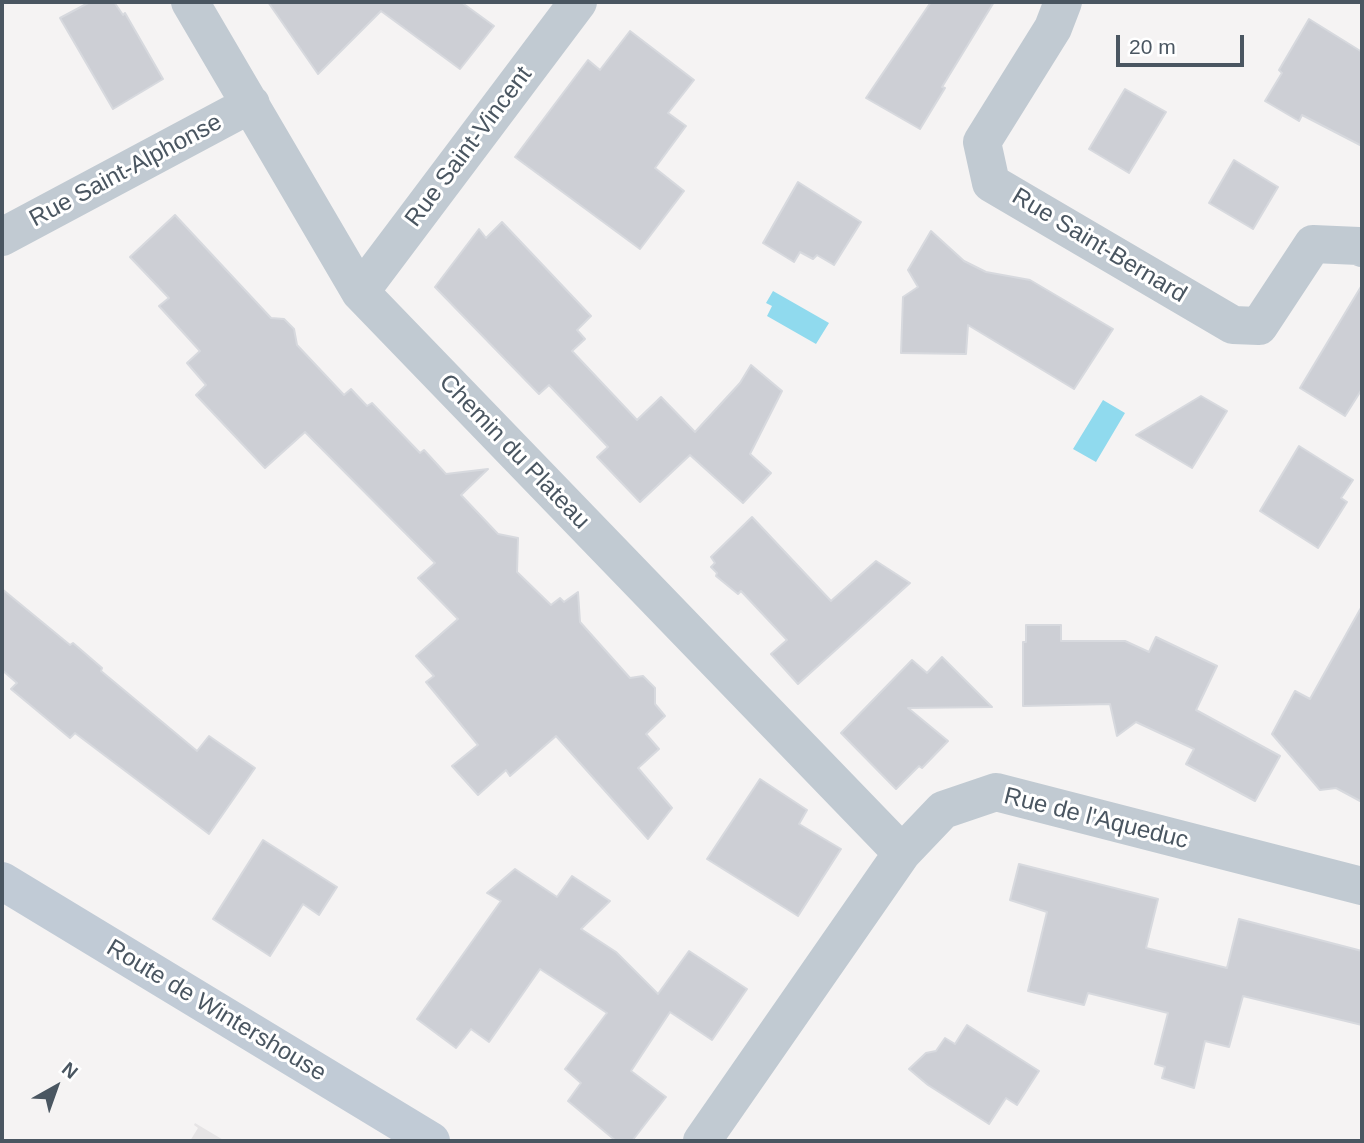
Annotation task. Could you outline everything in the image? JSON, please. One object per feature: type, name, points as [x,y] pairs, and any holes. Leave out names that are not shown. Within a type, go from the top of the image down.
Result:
[{"type":"street","name":"Chemin du Plateau","points":[[190,2],[360,292],[902,853]]},
{"type":"street","name":"Rue Saint-Vincent","points":[[360,292],[578,2]]},
{"type":"street","name":"Rue Saint-Bernard","points":[[1063,2],[1053,28],[982,142],[991,183],[1233,325],[1259,326],[1312,244],[1362,248]]},
{"type":"street","name":"Rue Saint-Alphonse","points":[[2,237],[251,104]]},
{"type":"street","name":"Rue de l'Aqueduc","points":[[702,1141],[902,853],[943,810],[996,792],[1362,886]]},
{"type":"street","name":"Route de Wintershouse","points":[[2,881],[431,1141]]},
{"type":"shaded area","points":[[195,1123],[225,1141],[190,1141],[198,1128]]},
{"type":"water","points":[[773,291],[829,323],[816,344],[767,316],[772,306],[766,303]]},
{"type":"water","points":[[1103,400],[1125,413],[1096,462],[1073,449]]},
{"type":"building","points":[[90,2],[114,2],[123,15],[125,13],[163,79],[113,109],[60,18]]},
{"type":"building","points":[[268,2],[461,2],[494,26],[460,69],[381,11],[318,74]]},
{"type":"building","points":[[931,2],[994,2],[942,87],[945,88],[920,129],[866,98]]},
{"type":"building","points":[[1309,19],[1362,52],[1362,146],[1302,115],[1299,121],[1265,101],[1282,73],[1279,70]]},
{"type":"building","points":[[630,31],[694,80],[668,113],[686,126],[655,168],[684,191],[640,249],[515,157],[588,60],[600,70]]},
{"type":"building","points":[[1125,89],[1166,112],[1129,173],[1089,149]]},
{"type":"building","points":[[1234,160],[1278,187],[1253,229],[1209,203]]},
{"type":"building","points":[[798,182],[861,222],[834,265],[817,255],[813,259],[800,252],[794,262],[763,243]]},
{"type":"building","points":[[175,215],[271,318],[284,319],[294,329],[297,345],[344,395],[351,389],[367,406],[372,403],[420,453],[424,450],[446,474],[488,469],[461,495],[498,534],[518,538],[517,572],[551,605],[560,598],[564,602],[578,592],[580,622],[630,678],[643,676],[655,688],[655,704],[665,716],[646,734],[659,749],[638,768],[672,808],[648,839],[556,736],[510,776],[506,770],[478,795],[452,766],[478,745],[426,682],[434,676],[416,656],[458,619],[418,578],[435,563],[305,432],[265,468],[196,395],[206,385],[187,363],[200,351],[159,306],[169,298],[130,257]]},
{"type":"building","points":[[502,222],[591,316],[577,330],[585,339],[572,351],[637,420],[661,397],[695,432],[740,383],[751,365],[782,391],[750,454],[771,473],[743,503],[690,455],[640,502],[597,457],[608,447],[549,385],[539,394],[435,287],[479,229],[486,238]]},
{"type":"building","points":[[931,231],[964,261],[986,272],[1030,280],[1113,329],[1074,389],[968,325],[966,354],[901,353],[903,297],[918,287],[908,270]]},
{"type":"building","points":[[1362,285],[1362,389],[1345,416],[1300,388]]},
{"type":"building","points":[[1201,396],[1227,411],[1192,468],[1136,435]]},
{"type":"building","points":[[1299,446],[1353,480],[1341,498],[1347,502],[1318,548],[1260,511]]},
{"type":"building","points":[[752,517],[831,601],[876,561],[910,583],[798,684],[771,654],[787,640],[741,591],[738,594],[716,576],[717,573],[711,567],[715,563],[711,557]]},
{"type":"building","points":[[2,589],[70,645],[73,643],[102,668],[101,671],[197,751],[209,736],[255,768],[209,834],[75,733],[70,738],[11,689],[17,683],[2,670]]},
{"type":"building","points":[[1362,606],[1362,802],[1336,788],[1320,790],[1272,734],[1295,691],[1310,699]]},
{"type":"building","points":[[1026,625],[1061,625],[1061,641],[1125,641],[1149,652],[1156,637],[1217,666],[1196,710],[1280,756],[1255,801],[1186,764],[1194,749],[1136,722],[1117,736],[1110,704],[1023,706],[1023,642],[1026,642]]},
{"type":"building","points":[[942,657],[992,707],[908,708],[948,741],[922,768],[919,766],[896,789],[841,733],[912,660],[927,673]]},
{"type":"building","points":[[760,779],[807,810],[799,824],[841,849],[798,916],[707,859]]},
{"type":"building","points":[[263,840],[337,887],[319,915],[303,904],[270,956],[213,919]]},
{"type":"building","points":[[1019,864],[1158,899],[1146,948],[1227,968],[1239,919],[1362,951],[1362,1025],[1243,996],[1229,1047],[1205,1041],[1194,1088],[1162,1078],[1165,1067],[1155,1064],[1168,1013],[1088,993],[1084,1005],[1028,991],[1047,912],[1010,900]]},
{"type":"building","points":[[515,869],[557,897],[572,876],[610,901],[581,929],[616,952],[658,994],[689,951],[747,989],[712,1040],[670,1012],[631,1071],[666,1097],[632,1141],[616,1141],[568,1101],[581,1083],[565,1069],[607,1013],[540,969],[489,1042],[471,1029],[456,1048],[417,1019],[501,901],[487,893]]},
{"type":"building","points":[[967,1025],[1039,1071],[1017,1105],[1006,1098],[989,1124],[928,1085],[909,1069],[926,1053],[936,1051],[945,1038],[955,1044]]}]
